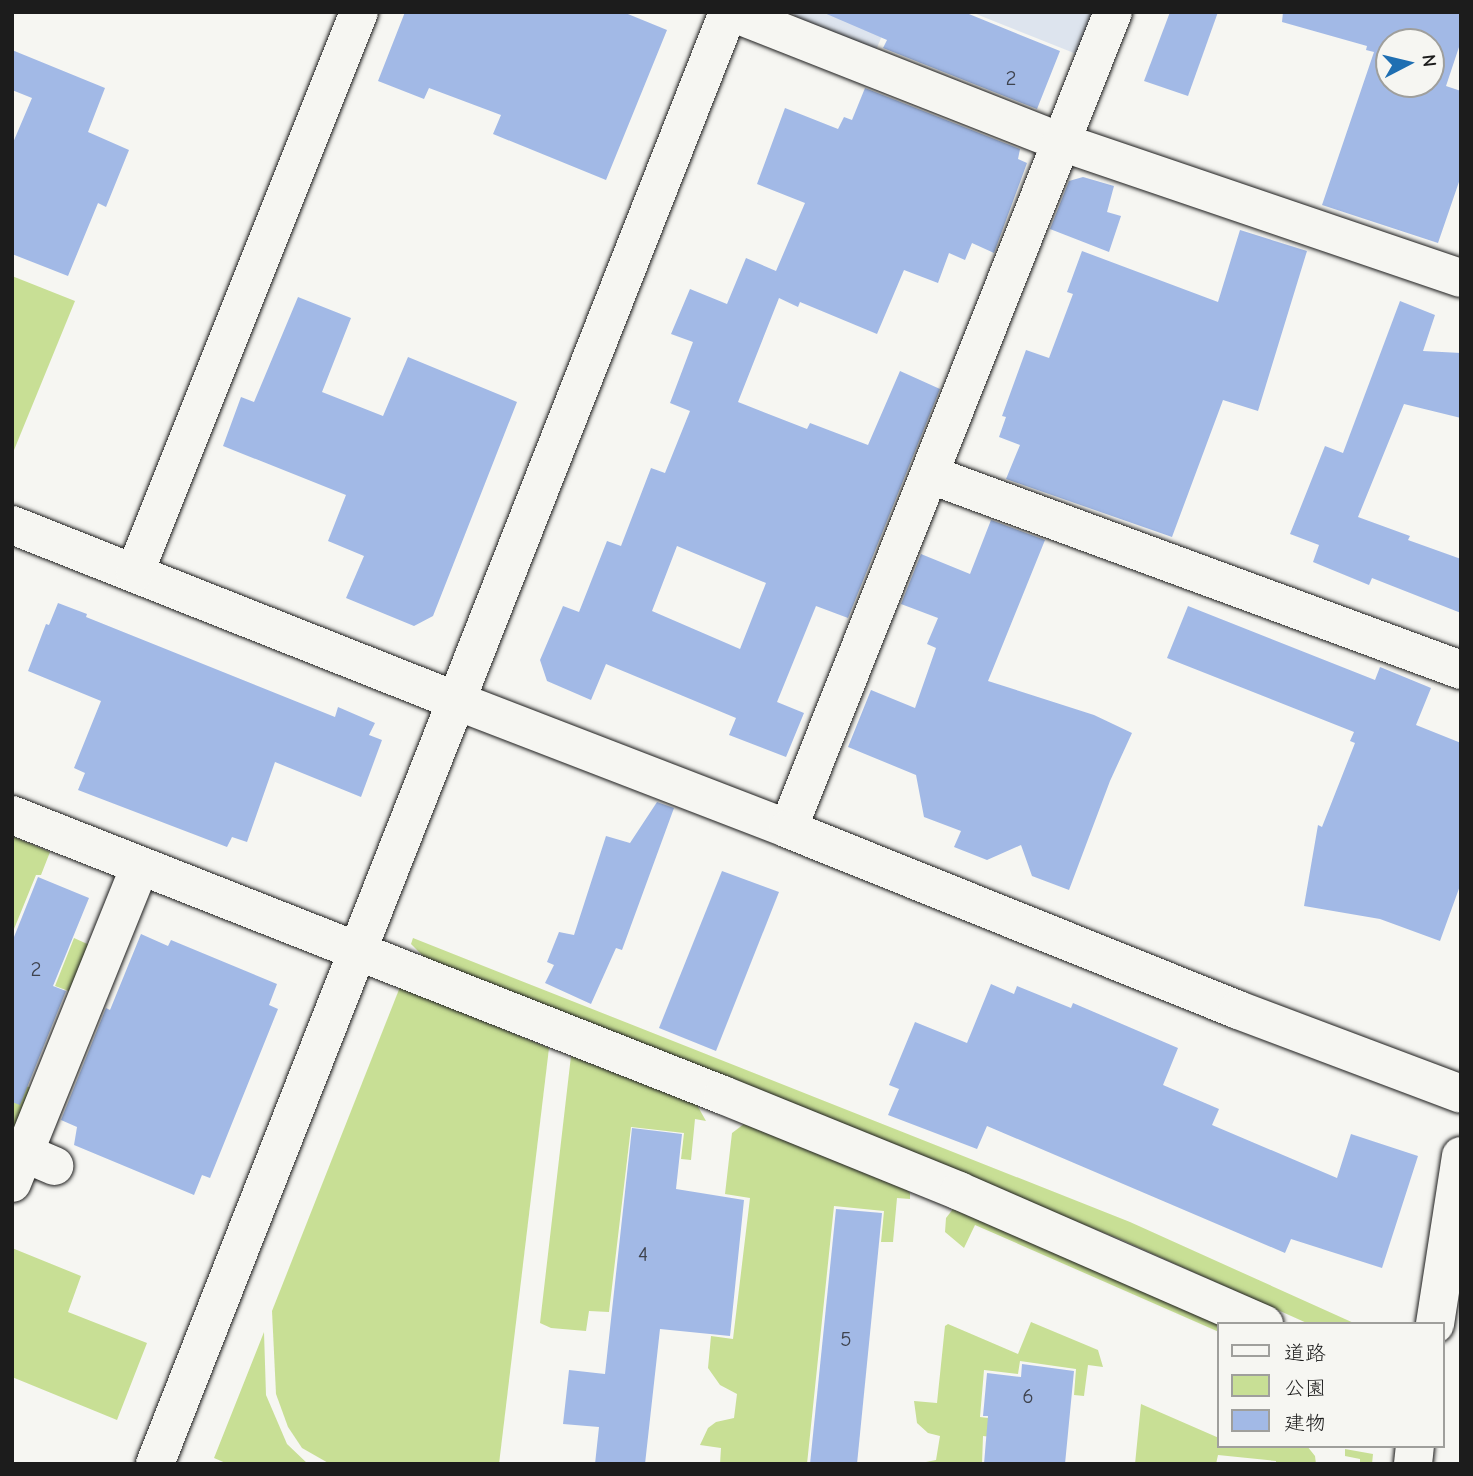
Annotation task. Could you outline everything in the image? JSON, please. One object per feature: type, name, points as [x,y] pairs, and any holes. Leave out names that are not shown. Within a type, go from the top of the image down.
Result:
[{"type":"street","points":[[135,572],[359,12]]},
{"type":"street","points":[[155,1464],[730,12],[1061,142],[1461,278]]},
{"type":"street","points":[[788,829],[1113,12]]},
{"type":"street","points":[[931,475],[1461,670]]},
{"type":"street","points":[[12,525],[788,829],[1238,1010],[1461,1094]]},
{"type":"street","points":[[12,815],[959,1191],[1259,1322]]},
{"type":"street","points":[[30,1167],[140,866]]},
{"type":"street","points":[[1435,1322],[1461,1156]]},
{"type":"shaded area","points":[[793,12],[892,12],[876,50],[796,18]]},
{"type":"shaded area","points":[[971,12],[1096,12],[1079,55]]},
{"type":"green space","points":[[12,276],[75,301],[12,455]]},
{"type":"green space","points":[[12,836],[50,852],[41,875],[36,875],[12,934]]},
{"type":"green space","points":[[74,938],[94,947],[74,993],[55,986]]},
{"type":"green space","points":[[413,938],[1130,1222],[1352,1322],[1305,1322],[1122,1240],[427,960],[411,944]]},
{"type":"green space","points":[[400,987],[549,1048],[499,1464],[330,1464],[302,1448],[288,1427],[276,1394],[272,1311]]},
{"type":"green space","points":[[571,1056],[697,1105],[706,1121],[695,1119],[691,1160],[681,1159],[684,1133],[631,1127],[609,1312],[589,1311],[586,1331],[551,1328],[540,1323]]},
{"type":"green space","points":[[16,1081],[35,1090],[12,1132],[12,1091]]},
{"type":"green space","points":[[744,1124],[906,1189],[910,1193],[910,1199],[897,1198],[893,1242],[881,1242],[884,1211],[834,1206],[807,1464],[720,1464],[721,1448],[700,1445],[708,1428],[716,1422],[734,1418],[737,1394],[720,1385],[708,1368],[711,1336],[733,1339],[750,1198],[725,1194],[732,1133]]},
{"type":"green space","points":[[953,1209],[1218,1324],[1218,1332],[975,1225],[964,1248],[945,1232],[946,1218]]},
{"type":"green space","points":[[12,1248],[81,1276],[68,1312],[147,1343],[117,1420],[12,1377]]},
{"type":"green space","points":[[1031,1322],[1098,1350],[1103,1367],[1088,1365],[1084,1396],[1074,1395],[1076,1369],[1020,1361],[1018,1374],[984,1370],[980,1417],[1013,1421],[1010,1439],[983,1436],[982,1464],[916,1464],[936,1460],[940,1436],[928,1433],[917,1423],[914,1401],[937,1403],[945,1326],[948,1324],[1018,1354]]},
{"type":"green space","points":[[264,1332],[266,1395],[287,1444],[308,1464],[228,1464],[214,1458]]},
{"type":"green space","points":[[1141,1404],[1218,1438],[1218,1448],[1309,1448],[1315,1456],[1316,1464],[1276,1464],[1276,1461],[1218,1455],[1216,1464],[1135,1464]]},
{"type":"green space","points":[[1345,1449],[1373,1454],[1372,1464],[1360,1464],[1360,1459],[1345,1456]]},
{"type":"building","points":[[405,12],[623,12],[667,30],[606,180],[493,134],[501,115],[429,88],[424,99],[378,81]]},
{"type":"building","points":[[822,12],[964,12],[1060,51],[1037,109],[883,48],[887,40]]},
{"type":"building","points":[[1170,12],[1218,12],[1188,96],[1144,81]]},
{"type":"building","points":[[1283,12],[1461,12],[1461,41],[1446,86],[1461,91],[1461,176],[1438,243],[1322,205],[1374,52],[1366,50],[1367,46],[1282,22]]},
{"type":"building","points":[[12,50],[105,88],[88,132],[129,150],[106,207],[98,203],[68,276],[12,254],[12,145],[32,98],[12,90]]},
{"type":"building","points":[[865,88],[1020,149],[1018,159],[1027,163],[994,253],[972,243],[965,260],[949,253],[938,283],[904,270],[877,334],[800,302],[798,307],[779,298],[738,402],[807,429],[810,423],[868,445],[900,371],[940,389],[848,618],[816,606],[777,702],[804,713],[786,757],[729,735],[736,718],[606,664],[591,700],[547,681],[540,660],[563,606],[579,612],[607,541],[621,546],[651,468],[665,473],[690,411],[670,403],[693,342],[671,334],[690,289],[727,304],[746,258],[776,271],[805,203],[757,184],[785,108],[838,129],[844,117],[852,120]],"holes":[[[677,546],[766,583],[740,649],[652,611]]]},
{"type":"building","points":[[1083,177],[1114,186],[1107,212],[1121,216],[1109,252],[1050,229],[1069,181]]},
{"type":"building","points":[[1240,230],[1307,251],[1258,411],[1223,400],[1172,537],[1006,479],[1020,445],[999,437],[1006,417],[1002,416],[1026,350],[1049,358],[1073,294],[1067,292],[1082,251],[1218,302]]},
{"type":"building","points":[[298,297],[351,318],[322,392],[383,416],[408,357],[517,402],[433,616],[414,626],[346,598],[364,556],[328,541],[346,495],[223,446],[241,397],[254,402]]},
{"type":"building","points":[[1400,301],[1435,315],[1423,351],[1461,353],[1461,418],[1404,404],[1358,517],[1410,536],[1408,540],[1461,559],[1461,613],[1372,578],[1369,585],[1313,562],[1319,545],[1290,534],[1325,446],[1343,453]]},
{"type":"building","points":[[991,520],[1045,540],[988,681],[1094,715],[1132,733],[1110,781],[1069,890],[1032,876],[1021,845],[987,860],[954,847],[961,831],[924,817],[916,775],[848,747],[871,690],[915,708],[936,648],[927,644],[938,618],[901,604],[921,554],[970,574]]},
{"type":"building","points":[[58,603],[87,614],[86,617],[335,717],[338,707],[375,723],[369,735],[382,740],[361,797],[275,762],[247,842],[232,837],[227,847],[78,790],[85,773],[74,768],[101,701],[28,671],[46,624],[49,625]]},
{"type":"building","points":[[1188,606],[1375,680],[1380,667],[1431,688],[1416,725],[1461,743],[1461,883],[1440,941],[1380,919],[1304,906],[1318,825],[1322,827],[1355,743],[1350,741],[1354,732],[1167,658]]},
{"type":"building","points":[[657,802],[674,808],[622,950],[616,948],[591,1004],[545,983],[554,965],[547,962],[559,932],[574,935],[606,836],[630,843]]},
{"type":"building","points":[[722,871],[779,892],[716,1051],[659,1028]]},
{"type":"building","points":[[38,877],[89,898],[53,986],[66,991],[20,1105],[12,1102],[12,942]]},
{"type":"building","points":[[141,934],[168,946],[171,940],[277,984],[269,1005],[278,1009],[210,1178],[202,1175],[194,1195],[74,1145],[77,1127],[61,1120],[106,1008],[110,1010]]},
{"type":"building","points":[[991,984],[1014,994],[1017,986],[1071,1008],[1073,1003],[1178,1048],[1163,1085],[1219,1109],[1212,1125],[1337,1178],[1351,1134],[1418,1156],[1382,1268],[1291,1239],[1285,1253],[987,1126],[977,1149],[888,1115],[899,1089],[889,1085],[915,1022],[967,1043]]},
{"type":"building","points":[[632,1128],[682,1134],[676,1189],[744,1200],[730,1336],[660,1329],[645,1464],[595,1464],[599,1427],[563,1424],[569,1370],[605,1374]]},
{"type":"building","points":[[836,1209],[882,1213],[857,1464],[810,1464]]},
{"type":"building","points":[[1022,1364],[1074,1371],[1065,1464],[984,1464],[988,1416],[983,1416],[987,1373],[1021,1377]]}]
